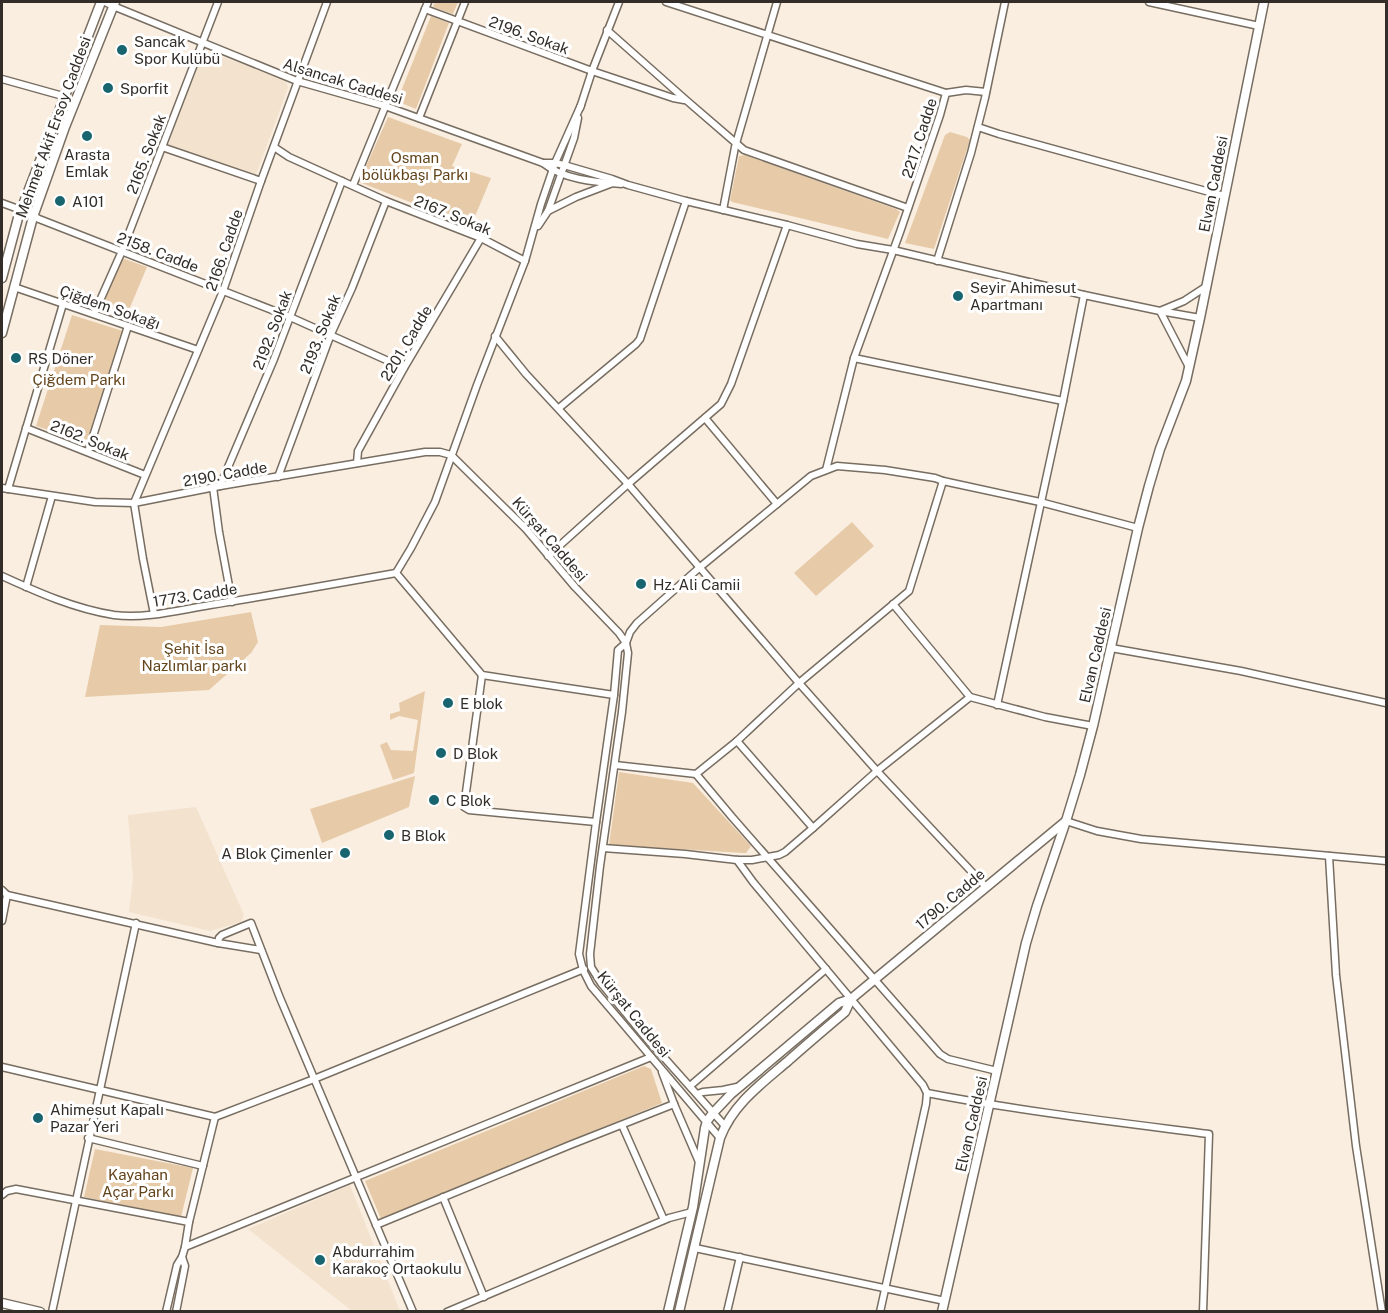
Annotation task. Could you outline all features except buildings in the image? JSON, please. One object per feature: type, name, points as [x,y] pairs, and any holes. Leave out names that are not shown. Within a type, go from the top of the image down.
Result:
[{"type":"street","name":"2165. Sokak","points":[[94,315],[122,251],[218,2]]},
{"type":"street","name":"2166. Cadde","points":[[134,502],[223,291],[327,2]]},
{"type":"street","points":[[353,185],[428,2]]},
{"type":"street","points":[[419,118],[465,2]]},
{"type":"street","points":[[614,695],[482,675],[396,573],[435,502],[495,336],[525,261],[552,171],[619,2]]},
{"type":"street","name":"2217. Cadde","points":[[666,2],[946,93],[908,208],[854,358],[826,470]]},
{"type":"street","points":[[723,210],[736,144],[777,2]]},
{"type":"street","points":[[937,261],[978,127],[1005,2]]},
{"type":"street","points":[[1149,2],[1259,26]]},
{"type":"street","name":"Elvan Caddesi","points":[[942,1311],[1029,933],[1066,821],[1093,726],[1138,528],[1160,449],[1186,381],[1264,2]]},
{"type":"street","name":"Alsancak Caddesi","points":[[108,3],[297,81],[386,106],[543,163]]},
{"type":"street","name":"Mehmet Akif Ersoy Caddesi","points":[[2,278],[21,210],[63,96],[108,3]]},
{"type":"street","name":"Mehmet Akif Ersoy Caddesi","points":[[2,333],[33,217],[108,3]]},
{"type":"street","name":"2196. Sokak","points":[[424,9],[592,71],[673,98],[686,100]]},
{"type":"street","points":[[608,30],[744,150],[908,208]]},
{"type":"street","points":[[2,79],[63,96]]},
{"type":"street","points":[[946,93],[966,90],[986,92]]},
{"type":"street","points":[[534,231],[548,211],[574,138],[580,105]]},
{"type":"street","points":[[978,127],[1224,196]]},
{"type":"street","points":[[162,147],[261,181]]},
{"type":"street","name":"2167. Sokak","points":[[274,147],[289,157],[386,201],[481,238],[525,261]]},
{"type":"street","points":[[543,163],[564,165],[686,201],[857,244],[893,250],[1084,295],[1200,318]]},
{"type":"street","points":[[543,163],[552,171],[561,174],[628,185]]},
{"type":"street","name":"2192. Sokak","points":[[216,487],[274,359],[342,181]]},
{"type":"street","points":[[548,211],[611,183]]},
{"type":"street","name":"2193. Sokak","points":[[278,477],[331,334],[352,288],[386,201]]},
{"type":"street","points":[[559,408],[640,339],[686,201]]},
{"type":"street","name":"2158. Cadde","points":[[2,203],[290,317],[404,368]]},
{"type":"street","points":[[548,556],[721,404],[787,225]]},
{"type":"street","name":"2201. Cadde","points":[[357,463],[358,450],[481,238]]},
{"type":"street","points":[[1160,311],[1184,301],[1207,286]]},
{"type":"street","name":"Çiğdem Sokağı","points":[[14,287],[198,350]]},
{"type":"street","points":[[997,705],[1084,295]]},
{"type":"street","points":[[5,488],[26,428],[63,304]]},
{"type":"street","points":[[1160,311],[1189,368]]},
{"type":"street","points":[[88,452],[128,326]]},
{"type":"street","points":[[495,336],[526,374],[628,484],[799,684],[986,887]]},
{"type":"street","points":[[854,358],[1063,401]]},
{"type":"street","points":[[705,418],[777,504]]},
{"type":"street","name":"2162. Sokak","points":[[26,428],[145,475]]},
{"type":"street","name":"2190. Cadde","points":[[5,488],[95,502],[134,502],[425,452],[452,455]]},
{"type":"street","name":"Kürşat Caddesi","points":[[452,455],[518,521],[626,643],[628,653],[590,954],[591,967],[601,983],[643,1034],[725,1126]]},
{"type":"street","points":[[626,643],[637,623],[699,568],[811,476],[837,466],[885,470],[935,478],[1040,502],[1138,528]]},
{"type":"street","points":[[696,774],[909,591],[943,481]]},
{"type":"street","points":[[216,487],[219,532],[232,602]]},
{"type":"street","points":[[26,587],[52,496]]},
{"type":"street","points":[[134,502],[154,614]]},
{"type":"street","name":"1773. Cadde","points":[[2,576],[79,607],[116,615],[139,615],[232,602],[396,573]]},
{"type":"street","points":[[893,604],[970,697],[1044,717],[1093,726]]},
{"type":"street","name":"Kürşat Caddesi","points":[[626,643],[618,650],[579,954],[583,970],[591,986],[720,1138]]},
{"type":"street","points":[[1111,648],[1241,671],[1386,702]]},
{"type":"street","points":[[482,675],[464,807],[469,810],[596,822]]},
{"type":"street","points":[[603,848],[737,860],[753,860],[778,855],[785,852],[877,771],[970,697]]},
{"type":"street","points":[[737,741],[813,828]]},
{"type":"street","points":[[615,765],[696,774],[940,1054],[948,1059],[997,1071]]},
{"type":"street","points":[[1066,821],[1097,831],[1141,839],[1386,861]]},
{"type":"street","name":"1790. Cadde","points":[[700,1164],[707,1121],[741,1086],[839,1003],[851,999],[1066,821]]},
{"type":"street","points":[[1329,856],[1335,975],[1356,1146],[1382,1311]]},
{"type":"street","points":[[737,860],[923,1085],[927,1093],[880,1311]]},
{"type":"street","points":[[2,921],[4,892],[218,943],[261,950]]},
{"type":"street","points":[[52,1311],[136,923]]},
{"type":"street","points":[[218,943],[222,935],[251,923],[314,1079],[413,1311]]},
{"type":"street","points":[[2,1067],[215,1117],[591,967]]},
{"type":"street","points":[[690,1086],[826,969]]},
{"type":"street","name":"1790. Cadde","points":[[720,1138],[735,1111],[750,1093],[845,1012],[851,999]]},
{"type":"street","points":[[185,1247],[651,1057]]},
{"type":"street","points":[[660,1069],[700,1164],[692,1212],[668,1311]]},
{"type":"street","points":[[697,1094],[741,1086]]},
{"type":"street","points":[[927,1093],[990,1105],[1209,1134],[1203,1311]]},
{"type":"street","points":[[376,1225],[674,1104]]},
{"type":"street","points":[[166,1311],[177,1265],[185,1247],[215,1117]]},
{"type":"street","points":[[622,1125],[664,1220]]},
{"type":"street","points":[[88,1138],[203,1166]]},
{"type":"street","points":[[679,1311],[720,1138]]},
{"type":"street","points":[[2,1195],[16,1189],[189,1222]]},
{"type":"street","points":[[443,1197],[484,1297]]},
{"type":"street","points":[[447,1311],[664,1220],[692,1212]]},
{"type":"street","points":[[695,1248],[945,1301]]},
{"type":"street","points":[[176,1311],[185,1266],[182,1257]]},
{"type":"street","points":[[727,1311],[740,1257]]},
{"type":"street","points":[[2,1303],[40,1311]]},
{"type":"shaded area","points":[[209,52],[286,80],[288,88],[256,175],[168,145],[200,57]]},
{"type":"shaded area","points":[[196,807],[244,915],[241,922],[210,931],[129,912],[133,879],[128,815]]},
{"type":"shaded area","points":[[350,1185],[400,1311],[352,1311],[248,1229]]},
{"type":"green space","points":[[435,2],[458,2],[453,14],[433,7]]},
{"type":"green space","points":[[431,16],[449,23],[416,109],[399,102],[398,99]]},
{"type":"green space","name":"Osman bölükbaşı Parkı","points":[[388,117],[462,144],[452,166],[491,178],[471,226],[359,182]]},
{"type":"green space","points":[[950,132],[970,140],[934,249],[905,243],[945,135]]},
{"type":"green space","points":[[745,155],[896,209],[900,212],[888,239],[732,202],[730,200],[739,156]]},
{"type":"green space","points":[[122,258],[147,267],[126,317],[101,309]]},
{"type":"green space","name":"Çiğdem Parkı","points":[[72,315],[123,331],[87,443],[36,426]]},
{"type":"green space","points":[[852,522],[874,546],[816,596],[794,573]]},
{"type":"green space","name":"Şehit İsa Nazlımlar parkı","points":[[251,612],[258,642],[251,653],[209,690],[85,697],[100,625],[161,627]]},
{"type":"green space","points":[[425,691],[414,773],[393,780],[380,745],[387,742],[391,750],[413,751],[418,720],[399,716],[390,720],[390,714],[400,711],[399,703]]},
{"type":"green space","points":[[619,772],[693,783],[751,846],[746,853],[743,853],[609,845]]},
{"type":"green space","points":[[415,776],[409,807],[322,843],[310,809]]},
{"type":"green space","points":[[644,1066],[651,1069],[662,1103],[381,1219],[365,1181]]},
{"type":"green space","name":"Kayahan Açar Parkı","points":[[95,1149],[193,1168],[181,1217],[84,1197]]},
{"type":"place","name":"Sancak Spor Kulübü","points":[[122,50]]},
{"type":"place","name":"Sporfit","points":[[108,88]]},
{"type":"place","name":"Arasta Emlak","points":[[87,136]]},
{"type":"place","name":"A101","points":[[60,201]]},
{"type":"place","name":"Seyir Ahimesut Apartmanı","points":[[958,296]]},
{"type":"place","name":"RS Döner","points":[[16,358]]},
{"type":"place","name":"Hz. Ali Camii","points":[[641,584]]},
{"type":"place","name":"E blok","points":[[448,703]]},
{"type":"place","name":"D Blok","points":[[441,753]]},
{"type":"place","name":"C Blok","points":[[434,800]]},
{"type":"place","name":"B Blok","points":[[389,835]]},
{"type":"place","name":"A Blok Çimenler","points":[[345,853]]},
{"type":"place","name":"Ahimesut Kapalı Pazar Yeri","points":[[38,1118]]},
{"type":"place","name":"Abdurrahim Karakoç Ortaokulu","points":[[320,1260]]}]
